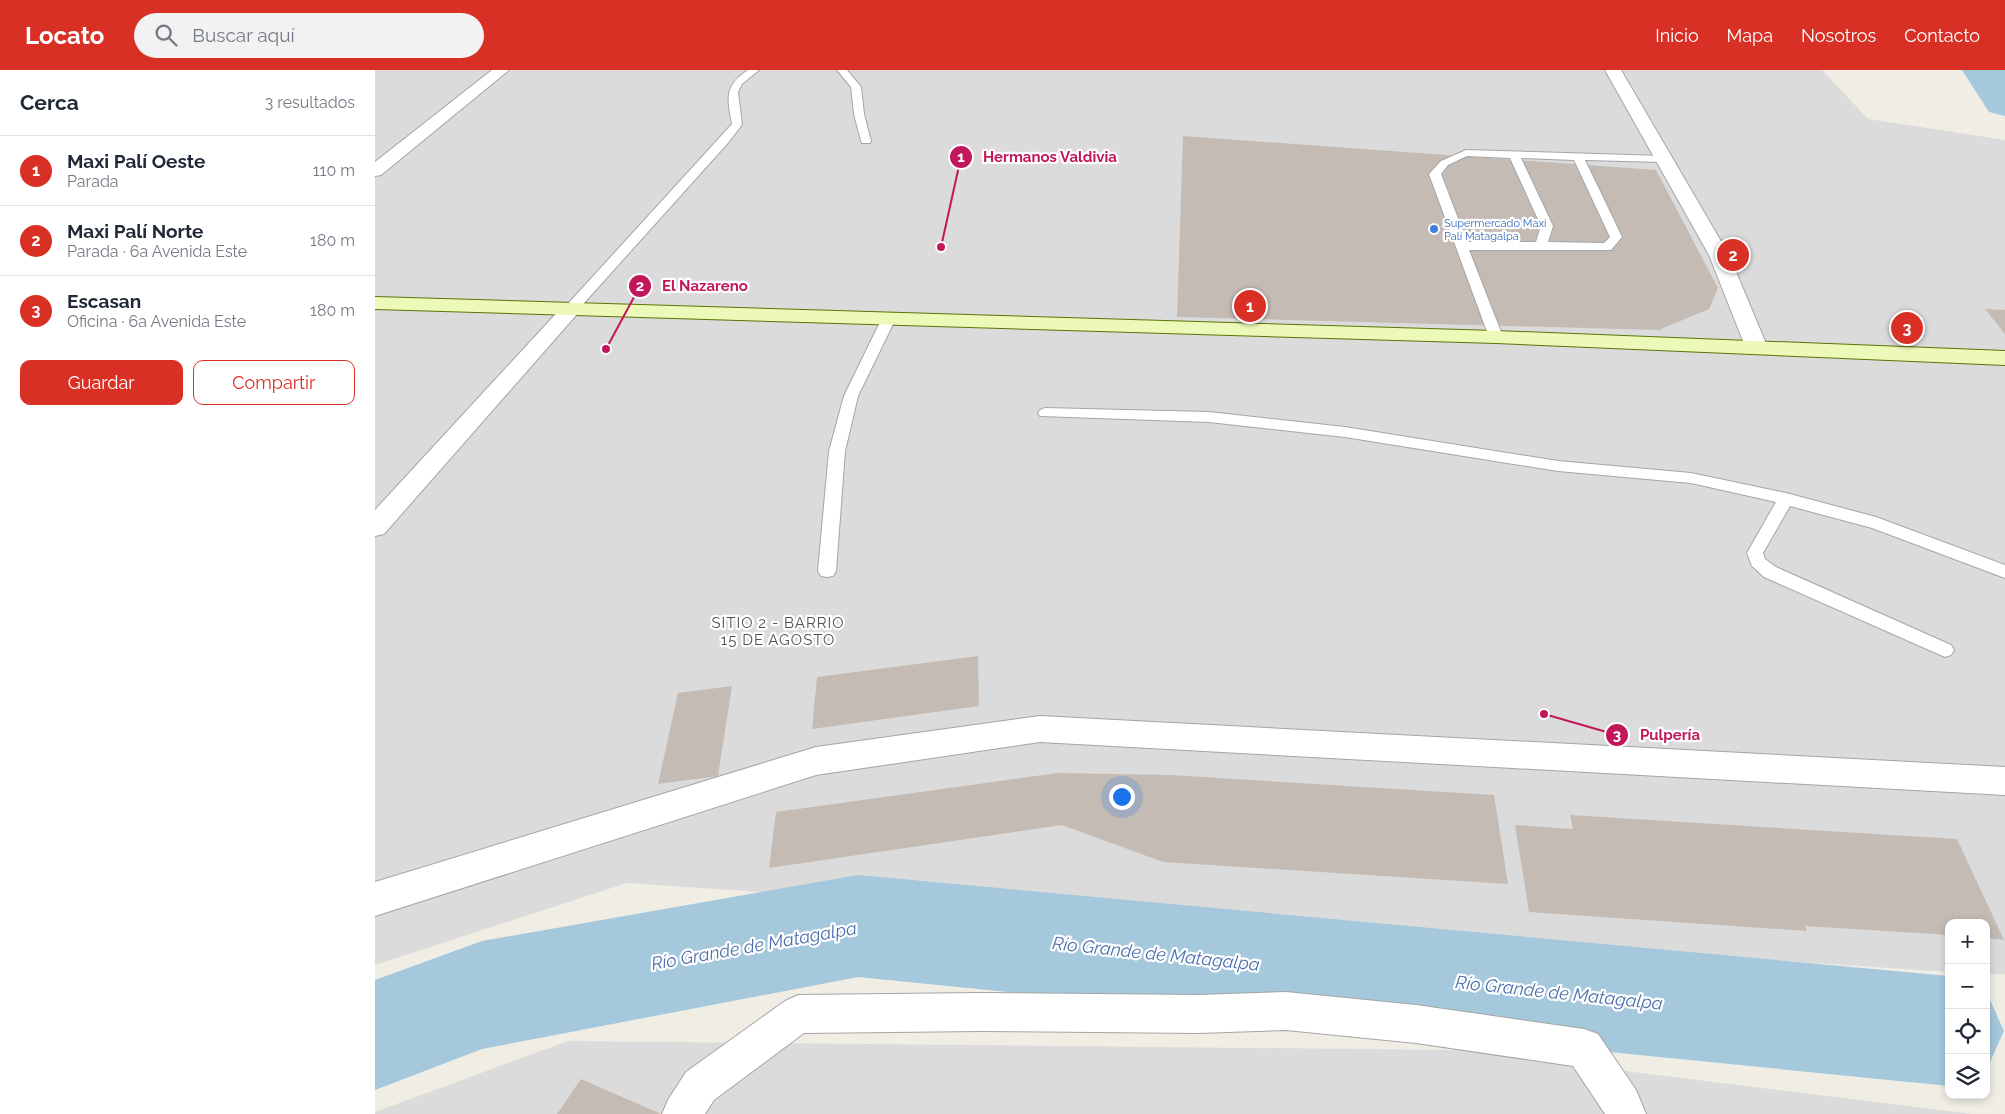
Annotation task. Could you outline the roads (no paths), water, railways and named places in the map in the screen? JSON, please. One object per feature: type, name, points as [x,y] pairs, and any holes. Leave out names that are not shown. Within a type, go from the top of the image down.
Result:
[{"type":"main road","points":[[375,303],[1496,337],[1996,357],[2005,379]]},
{"type":"street","points":[[375,171],[501,70]]},
{"type":"street","points":[[1613,70],[1719,255],[1756,346]]},
{"type":"street","points":[[375,528],[571,310]]},
{"type":"street","points":[[375,898],[816,760],[1040,729],[2005,781]]},
{"type":"street","points":[[683,1114],[700,1086],[798,1014],[980,1012],[1198,1014],[1286,1011],[1417,1024],[1584,1048],[1622,1104],[1626,1114]]},
{"type":"lane","points":[[571,310],[723,142],[737,124],[731,95],[739,79],[754,70]]},
{"type":"lane","points":[[842,70],[856,87],[859,114],[866,141]]},
{"type":"lane","points":[[1496,337],[1435,174],[1439,166],[1451,158],[1466,153],[1663,159]]},
{"type":"lane","points":[[1514,154],[1547,226],[1541,246]]},
{"type":"lane","points":[[1462,246],[1607,247],[1616,237],[1578,156]]},
{"type":"lane","points":[[827,571],[837,451],[851,396],[888,320]]},
{"type":"lane","points":[[1045,413],[1209,417],[1325,430],[1558,466],[1691,478],[1786,499],[1876,523],[2005,572]]},
{"type":"lane","points":[[1786,499],[1755,553],[1758,562],[1770,572],[1945,650]]},
{"type":"waterway","points":[[1984,70],[2005,102]]},
{"type":"waterway","name":"Río Grande de Matagalpa","points":[[375,1035],[482,995],[858,926],[1945,1031]]},
{"type":"place","name":"Supermercado Maxi Palí Matagalpa","points":[[1434,229]]},
{"type":"place","name":"Hermanos Valdivia","points":[[941,247]]},
{"type":"place","name":"Maxi Palí Norte","points":[[1733,255]]},
{"type":"place","name":"Maxi Palí Oeste","points":[[1250,306]]},
{"type":"place","name":"Escasan","points":[[1907,328]]},
{"type":"place","name":"El Nazareno","points":[[606,349]]},
{"type":"place","name":"Pulpería","points":[[1544,714]]},
{"type":"district","name":"SITIO 2 - BARRIO 15 DE AGOSTO","points":[[778,632]]}]
